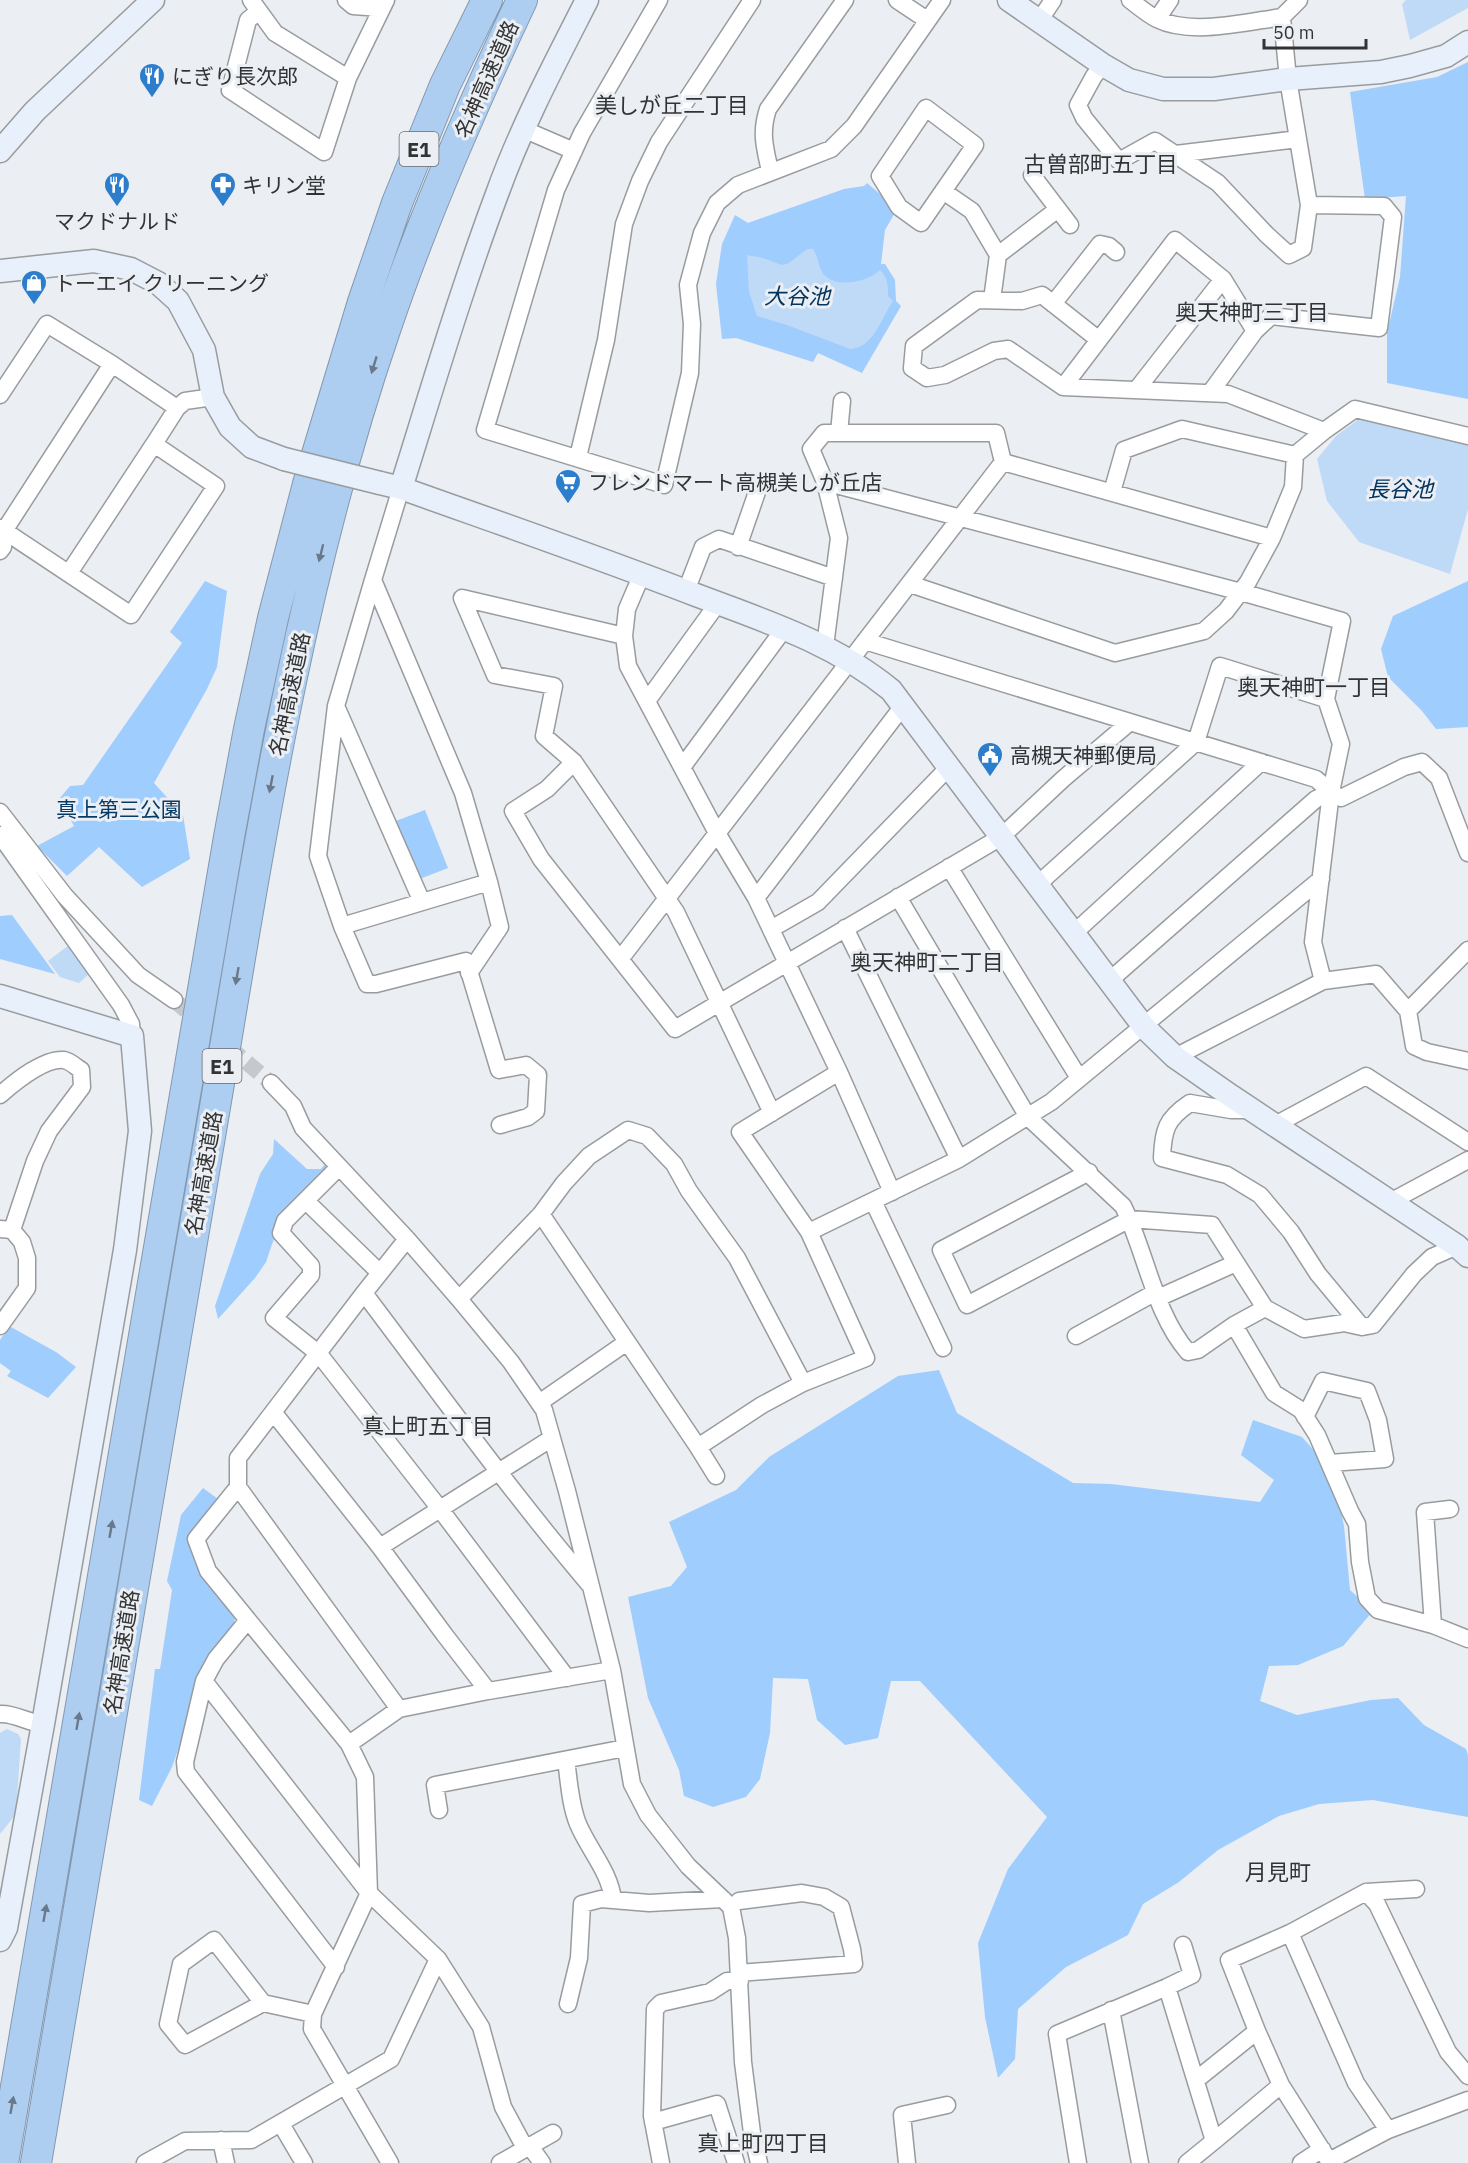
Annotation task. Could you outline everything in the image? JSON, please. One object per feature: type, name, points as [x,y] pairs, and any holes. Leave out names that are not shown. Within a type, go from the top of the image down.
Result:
[{"type":"highway","points":[[363,302],[391,196],[436,80],[474,0]]},
{"type":"highway","name":"名神高速道路","points":[[3,2163],[249,729],[273,618],[308,484],[363,302],[397,203],[445,85],[487,0]]},
{"type":"highway","name":"名神高速道路","points":[[36,2163],[134,1570],[261,833],[300,642],[353,432],[384,332],[427,216],[473,104],[522,0]]},
{"type":"highway","points":[[384,332],[435,221],[483,106],[535,0]]},
{"type":"street","points":[[0,151],[35,111],[153,0]]},
{"type":"street","points":[[346,0],[353,6],[384,4],[348,78],[324,152],[230,90],[248,21],[255,6],[275,33],[348,78]]},
{"type":"street","points":[[500,1125],[528,1117],[536,1111],[538,1075],[526,1065],[499,1070],[466,961],[376,984],[367,984],[342,926],[318,856],[336,706],[373,580],[391,485],[497,192],[523,129],[587,0]]},
{"type":"street","points":[[659,0],[582,133],[556,190],[485,430],[664,485],[690,373],[693,324],[688,285],[702,233],[717,203],[738,185],[831,149],[854,126],[942,0]]},
{"type":"street","points":[[578,457],[606,340],[624,224],[640,181],[659,142],[752,0]]},
{"type":"street","points":[[770,171],[764,144],[763,124],[768,109],[845,0]]},
{"type":"street","points":[[897,0],[927,20]]},
{"type":"street","points":[[1009,0],[1129,80],[1163,89],[1214,89],[1288,79],[1381,72],[1446,56],[1468,42]]},
{"type":"street","points":[[1038,21],[1053,0]]},
{"type":"street","points":[[1130,0],[1157,19],[1184,26],[1202,27],[1282,17],[1299,0]]},
{"type":"street","points":[[1157,19],[1170,0]]},
{"type":"street","points":[[1103,64],[1078,105],[1084,118],[1119,161],[1155,141],[1218,183],[1289,255],[1303,248],[1308,206],[1288,79],[1282,17]]},
{"type":"street","points":[[926,108],[975,145],[943,191],[921,223],[899,207],[880,176],[926,108]]},
{"type":"street","points":[[523,129],[574,151]]},
{"type":"street","points":[[1176,154],[1298,139]]},
{"type":"street","points":[[1032,175],[1070,225]]},
{"type":"street","points":[[943,191],[972,211],[998,255],[992,300]]},
{"type":"street","points":[[1210,393],[1255,331],[1271,316],[1379,328],[1393,217],[1384,206],[1308,206]]},
{"type":"street","points":[[998,255],[1058,209]]},
{"type":"street","points":[[1063,387],[1175,240],[1223,279],[1255,331]]},
{"type":"street","points":[[1053,304],[1100,244],[1109,246],[1116,252]]},
{"type":"street","points":[[0,271],[94,261],[131,269],[158,283],[178,302],[204,350],[213,397],[230,428],[252,447],[284,459],[391,485],[642,574],[784,629],[825,646],[850,660],[891,690],[1144,1027],[1175,1057],[1465,1253]]},
{"type":"street","points":[[1137,389],[1223,279]]},
{"type":"street","points":[[1099,340],[1042,295],[1022,301],[977,300],[914,346],[912,368],[927,378],[945,375],[994,351],[1008,350],[1063,387],[1228,394],[1324,431]]},
{"type":"street","points":[[0,395],[47,324],[177,408]]},
{"type":"street","points":[[0,551],[3,547],[2,529],[112,364]]},
{"type":"street","points":[[69,573],[177,408],[185,401],[213,397]]},
{"type":"street","points":[[839,433],[842,401]]},
{"type":"street","points":[[910,584],[1114,653],[1204,632],[1226,611],[1240,592],[1272,538],[1293,487],[1294,455],[1324,431],[1355,409],[1468,436]]},
{"type":"street","points":[[1112,492],[1124,450],[1182,429],[1294,455]]},
{"type":"street","points":[[825,646],[839,538],[825,482],[811,449],[824,433],[996,433],[1003,462]]},
{"type":"street","points":[[2,529],[131,615],[216,486],[154,444]]},
{"type":"street","points":[[1003,462],[1272,538]]},
{"type":"street","points":[[621,958],[1003,462]]},
{"type":"street","points":[[825,482],[1342,621],[1326,699],[1341,744],[1331,792],[1313,942],[1323,981]]},
{"type":"street","points":[[738,547],[757,492]]},
{"type":"street","points":[[686,591],[703,547],[719,539],[834,578]]},
{"type":"street","points":[[642,574],[627,609],[624,636],[628,666],[717,833],[756,898],[839,1071],[892,1192]]},
{"type":"street","points":[[373,580],[463,793],[489,882],[500,927],[470,973]]},
{"type":"street","points":[[624,636],[462,598],[495,675],[554,686],[544,736],[574,762],[676,912],[721,1002],[772,1113]]},
{"type":"street","points":[[647,701],[718,603]]},
{"type":"street","points":[[683,766],[784,629]]},
{"type":"street","points":[[865,641],[1316,779],[1341,798],[1404,767],[1422,762],[1439,778],[1468,853]]},
{"type":"street","points":[[1037,885],[1196,742],[1220,666],[1326,699]]},
{"type":"street","points":[[336,706],[422,902]]},
{"type":"street","points":[[756,898],[903,706]]},
{"type":"street","points":[[574,762],[547,789],[513,811],[541,859],[675,1029],[1001,837],[1063,779],[1130,722]]},
{"type":"street","points":[[1074,933],[1261,762]]},
{"type":"street","points":[[771,929],[818,902],[949,767]]},
{"type":"street","points":[[1109,981],[1316,799],[1331,792]]},
{"type":"street","points":[[0,812],[65,896],[138,975],[174,1000]]},
{"type":"street","points":[[0,835],[121,1005],[131,1024],[140,1131],[125,1250],[44,1724],[6,1928],[0,1940]]},
{"type":"street","points":[[950,867],[1079,1078]]},
{"type":"street","points":[[809,1233],[959,1159],[1028,1117],[1144,1027],[1321,879]]},
{"type":"street","points":[[342,926],[489,882]]},
{"type":"street","points":[[898,897],[1028,1117],[1123,1206],[1130,1219],[1157,1295],[1179,1342],[1188,1352],[1198,1350],[1234,1325],[1265,1308]]},
{"type":"street","points":[[846,928],[959,1159]]},
{"type":"street","points":[[1408,1011],[1468,950]]},
{"type":"street","points":[[1175,1057],[1323,981],[1376,974],[1408,1011],[1414,1046],[1427,1052],[1468,1061]]},
{"type":"street","points":[[0,996],[132,1036]]},
{"type":"street","points":[[0,1095],[17,1081],[50,1061],[66,1060],[81,1070],[82,1087],[49,1131],[6,1229],[22,1242],[27,1258],[27,1288],[0,1326]]},
{"type":"street","points":[[698,1447],[762,1405],[803,1383],[866,1358],[809,1233],[740,1132],[839,1071]]},
{"type":"street","points":[[1275,1125],[1366,1076],[1468,1142]]},
{"type":"street","points":[[271,1083],[293,1106],[303,1128],[407,1239],[459,1299],[511,1362],[544,1410],[612,1670],[632,1784],[648,1815],[688,1866],[731,1900]]},
{"type":"street","points":[[1253,1110],[1231,1110],[1190,1104],[1174,1113],[1162,1134],[1162,1158],[1227,1175],[1260,1195],[1291,1232],[1318,1274],[1362,1327]]},
{"type":"street","points":[[459,1299],[541,1214],[564,1183],[589,1156],[627,1130],[647,1136],[674,1164],[689,1191],[737,1258],[803,1383]]},
{"type":"street","points":[[1390,1202],[1468,1160]]},
{"type":"street","points":[[339,1167],[285,1221],[281,1233],[311,1266],[311,1275],[274,1318],[319,1354],[440,1509],[567,1678]]},
{"type":"street","points":[[1089,1172],[941,1250],[967,1305],[1130,1219],[1212,1225],[1265,1308],[1304,1329],[1344,1323],[1362,1327],[1373,1325],[1414,1274],[1432,1257],[1465,1253]]},
{"type":"street","points":[[306,1201],[380,1273]]},
{"type":"street","points":[[873,1201],[943,1348]]},
{"type":"street","points":[[541,1214],[716,1476]]},
{"type":"street","points":[[399,1710],[238,1487],[238,1458],[407,1239]]},
{"type":"street","points":[[1076,1336],[1157,1295],[1236,1263]]},
{"type":"street","points":[[364,1293],[555,1544],[592,1587]]},
{"type":"street","points":[[1234,1325],[1274,1393],[1301,1410],[1317,1435],[1357,1524],[1360,1562],[1367,1598],[1378,1610],[1433,1625],[1468,1639]]},
{"type":"street","points":[[539,1403],[627,1342]]},
{"type":"street","points":[[1305,1417],[1323,1381],[1367,1391],[1378,1420],[1385,1459],[1330,1463]]},
{"type":"street","points":[[273,1412],[380,1547],[488,1691]]},
{"type":"street","points":[[380,1547],[552,1438]]},
{"type":"street","points":[[238,1487],[196,1539],[208,1571],[349,1744],[365,1777],[369,1893],[313,2014],[312,2029],[390,2163]]},
{"type":"street","points":[[1433,1625],[1425,1512],[1450,1509]]},
{"type":"street","points":[[248,1620],[216,1659],[204,1681],[185,1762],[186,1772],[336,1967]]},
{"type":"street","points":[[349,1744],[399,1710],[488,1691],[612,1670]]},
{"type":"street","points":[[204,1681],[369,1893],[438,1959],[481,2027],[503,2107],[527,2146],[543,2163]]},
{"type":"street","points":[[0,1714],[9,1714],[32,1724],[44,1724]]},
{"type":"street","points":[[439,1810],[435,1785],[625,1748]]},
{"type":"street","points":[[566,1760],[573,1812],[611,1886],[613,1900]]},
{"type":"street","points":[[1416,1889],[1366,1892],[1290,1933],[1229,1960],[1281,2085],[1329,2161],[1388,2130],[1468,2100]]},
{"type":"street","points":[[1366,1892],[1377,1904],[1448,2052],[1468,2076]]},
{"type":"street","points":[[568,2004],[579,1958],[582,1904],[601,1899],[649,1903],[731,1900],[802,1893],[824,1897],[841,1907],[854,1964],[739,1977],[727,1981],[710,1992],[661,2003],[656,2009],[653,2122],[661,2163]]},
{"type":"street","points":[[731,1900],[737,1938],[743,2062],[752,2133],[759,2163]]},
{"type":"street","points":[[1290,1933],[1356,2083],[1388,2130]]},
{"type":"street","points":[[263,2003],[184,2045],[168,2024],[181,1964],[214,1940],[263,2003],[313,2014]]},
{"type":"street","points":[[1078,2163],[1057,2034],[1192,1975],[1183,1945]]},
{"type":"street","points":[[145,2163],[172,2156],[185,2141],[251,2140],[391,2059],[438,1959]]},
{"type":"street","points":[[1167,1987],[1214,2140]]},
{"type":"street","points":[[1111,2010],[1140,2163]]},
{"type":"street","points":[[1196,2079],[1257,2031]]},
{"type":"street","points":[[1187,2163],[1281,2085]]},
{"type":"street","points":[[653,2122],[717,2104],[736,2163]]},
{"type":"street","points":[[907,2163],[902,2115],[947,2105]]},
{"type":"street","points":[[281,2124],[304,2163]]},
{"type":"street","points":[[500,2163],[553,2133]]},
{"type":"street","points":[[221,2140],[226,2163]]},
{"type":"street","points":[[1301,2163],[1322,2150]]},
{"type":"green space","points":[[1468,62],[1468,399],[1387,383],[1387,333],[1400,277],[1406,196],[1365,199],[1350,92],[1437,77]]},
{"type":"green space","points":[[867,183],[896,211],[885,230],[881,264],[885,264],[895,280],[896,301],[901,306],[862,373],[818,353],[813,362],[736,338],[722,339],[716,284],[722,244],[735,215],[748,223],[844,189],[864,186]]},
{"type":"green space","name":"真上第三公園","points":[[205,581],[227,591],[217,667],[154,783],[183,815],[190,859],[142,887],[99,847],[67,876],[37,846],[74,826],[59,799],[70,786],[83,785],[182,643],[170,632]]},
{"type":"green space","points":[[1468,581],[1468,727],[1436,729],[1422,711],[1388,677],[1381,649],[1393,616]]},
{"type":"green space","points":[[425,810],[448,868],[417,880],[393,822]]},
{"type":"green space","points":[[12,915],[55,974],[0,959],[0,916]]},
{"type":"green space","points":[[274,1139],[307,1169],[321,1169],[325,1164],[328,1166],[281,1218],[266,1262],[255,1278],[218,1319],[215,1306],[260,1174],[273,1154]]},
{"type":"green space","points":[[9,1326],[56,1352],[76,1367],[48,1398],[7,1376],[11,1371],[0,1363],[0,1340]]},
{"type":"green space","points":[[939,1370],[957,1413],[1073,1483],[1111,1484],[1260,1502],[1274,1480],[1241,1455],[1253,1420],[1302,1437],[1333,1475],[1344,1526],[1350,1590],[1373,1611],[1343,1646],[1298,1665],[1269,1666],[1260,1701],[1297,1715],[1371,1700],[1398,1698],[1424,1725],[1466,1749],[1468,1755],[1468,1817],[1373,1800],[1319,1804],[1279,1816],[1218,1850],[1179,1882],[1143,1904],[1128,1935],[1066,1967],[1018,2009],[1015,2059],[998,2078],[985,2017],[978,1943],[1008,1869],[1047,1817],[920,1681],[891,1681],[878,1738],[845,1745],[817,1720],[808,1679],[773,1678],[770,1733],[760,1779],[746,1797],[713,1807],[684,1796],[679,1770],[648,1698],[628,1597],[671,1586],[687,1567],[669,1522],[736,1490],[769,1457],[898,1376]]},
{"type":"green space","points":[[203,1488],[218,1499],[190,1536],[195,1563],[235,1616],[234,1627],[212,1653],[172,1767],[152,1806],[139,1800],[155,1669],[160,1669],[172,1590],[167,1581],[181,1515]]},
{"type":"water","points":[[1406,0],[1468,0],[1468,8],[1410,40],[1402,4]]},
{"type":"water","name":"大谷池","points":[[807,249],[813,249],[822,272],[834,281],[859,281],[880,270],[885,276],[888,296],[893,301],[871,338],[858,347],[850,349],[757,316],[749,292],[747,255],[782,265],[789,263]]},
{"type":"water","name":"長谷池","points":[[1363,416],[1468,439],[1468,509],[1450,574],[1359,542],[1327,501],[1317,459],[1336,436]]},
{"type":"water","points":[[69,945],[89,974],[79,983],[60,977],[48,961]]},
{"type":"water","points":[[7,1729],[18,1734],[21,1739],[16,1814],[0,1834],[0,1733]]},
{"type":"tunnel","points":[[174,1000],[271,1083]]},
{"type":"place","name":"にぎり長次郎","points":[[152,99]]},
{"type":"place","name":"マクドナルド","points":[[117,208]]},
{"type":"place","name":"キリン堂","points":[[223,208]]},
{"type":"place","name":"トーエイ クリーニング","points":[[34,306]]},
{"type":"place","name":"フレンドマート高槻美しが丘店","points":[[568,505]]},
{"type":"place","name":"高槻天神郵便局","points":[[990,778]]},
{"type":"district","name":"美しが丘二丁目","points":[[672,104]]},
{"type":"district","name":"古曽部町五丁目","points":[[1101,163]]},
{"type":"district","name":"奥天神町三丁目","points":[[1252,311]]},
{"type":"district","name":"奥天神町一丁目","points":[[1314,686]]},
{"type":"district","name":"奥天神町二丁目","points":[[927,961]]},
{"type":"district","name":"真上町五丁目","points":[[428,1425]]},
{"type":"district","name":"月見町","points":[[1278,1871]]},
{"type":"district","name":"真上町四丁目","points":[[763,2142]]}]
